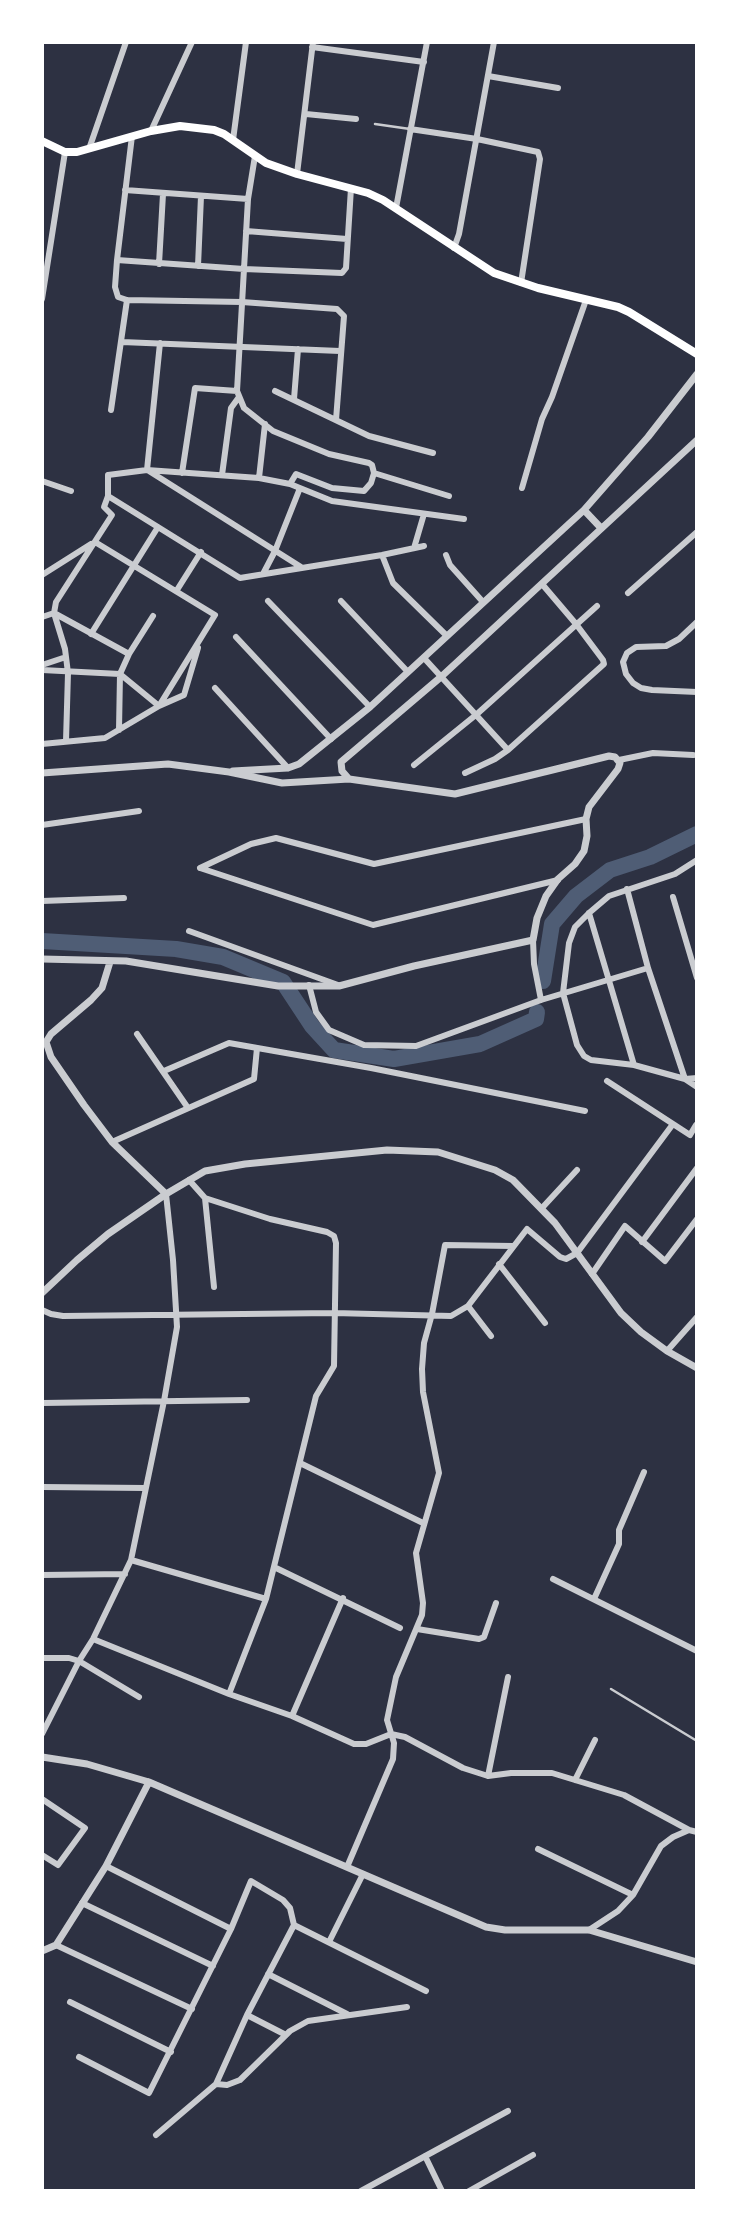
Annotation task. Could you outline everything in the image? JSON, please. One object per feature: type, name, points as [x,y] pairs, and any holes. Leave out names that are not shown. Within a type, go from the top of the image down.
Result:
[{"type":"main road","points":[[42,141],[65,152],[89,150],[151,131],[190,125],[214,130],[266,163],[368,193],[396,208],[494,273],[521,283],[629,312],[697,354]]},
{"type":"street","points":[[89,150],[126,42]]},
{"type":"street","points":[[151,131],[192,42]]},
{"type":"street","points":[[233,140],[246,42]]},
{"type":"street","points":[[396,208],[427,42]]},
{"type":"street","points":[[454,248],[459,234],[494,42]]},
{"type":"street","points":[[298,174],[312,45],[424,62]]},
{"type":"street","points":[[488,76],[558,88]]},
{"type":"street","points":[[306,114],[356,119]]},
{"type":"street","points":[[410,129],[538,152],[540,159],[521,283]]},
{"type":"street","points":[[132,136],[117,260],[117,295],[127,300],[242,302],[337,309],[344,316],[335,420]]},
{"type":"street","points":[[42,299],[65,152]]},
{"type":"street","points":[[255,156],[248,199],[238,394],[244,408],[274,431],[329,454],[369,463],[374,473],[371,483],[364,491],[332,488],[296,474],[290,484]]},
{"type":"street","points":[[117,260],[342,273],[345,271],[351,188]]},
{"type":"street","points":[[125,190],[248,199]]},
{"type":"street","points":[[159,264],[163,194]]},
{"type":"street","points":[[198,266],[201,196]]},
{"type":"street","points":[[246,231],[347,239]]},
{"type":"street","points":[[111,410],[127,300]]},
{"type":"street","points":[[522,488],[542,419],[586,300]]},
{"type":"street","points":[[122,342],[340,351]]},
{"type":"street","points":[[147,470],[160,343]]},
{"type":"street","points":[[294,399],[298,349]]},
{"type":"street","points":[[229,772],[240,769],[288,768],[299,764],[370,707],[584,510],[648,438],[697,373]]},
{"type":"street","points":[[182,473],[195,388],[238,394]]},
{"type":"street","points":[[275,391],[369,436],[433,453]]},
{"type":"street","points":[[222,475],[231,408],[238,394]]},
{"type":"street","points":[[259,478],[265,424]]},
{"type":"street","points":[[349,779],[342,771],[341,762],[442,676],[697,440]]},
{"type":"street","points":[[147,470],[301,567]]},
{"type":"street","points":[[66,741],[68,673],[54,613],[56,602],[112,515],[104,507],[108,496],[108,475],[147,470],[259,478],[290,484],[332,501],[464,519]]},
{"type":"street","points":[[374,473],[449,496]]},
{"type":"street","points":[[42,481],[71,491]]},
{"type":"street","points":[[263,574],[300,488]]},
{"type":"street","points":[[108,496],[240,578],[424,546]]},
{"type":"street","points":[[584,510],[601,528]]},
{"type":"street","points":[[414,548],[424,514]]},
{"type":"street","points":[[91,634],[158,527]]},
{"type":"street","points":[[628,593],[697,532]]},
{"type":"street","points":[[95,542],[215,615],[159,706]]},
{"type":"street","points":[[42,575],[95,542]]},
{"type":"street","points":[[177,590],[201,552]]},
{"type":"street","points":[[382,555],[393,583],[447,636]]},
{"type":"street","points":[[446,555],[450,565],[483,602]]},
{"type":"street","points":[[465,773],[495,760],[508,750],[602,666],[603,660],[542,584]]},
{"type":"street","points":[[268,601],[370,707]]},
{"type":"street","points":[[341,601],[408,672]]},
{"type":"street","points":[[414,765],[477,714],[597,606]]},
{"type":"street","points":[[42,617],[54,613],[129,654]]},
{"type":"street","points":[[119,730],[120,674],[153,616]]},
{"type":"street","points":[[697,622],[679,639],[666,646],[636,647],[627,653],[623,662],[626,674],[641,688],[697,692]]},
{"type":"street","points":[[236,637],[331,739]]},
{"type":"street","points":[[42,744],[105,738],[159,706],[184,695],[201,639]]},
{"type":"street","points":[[42,668],[66,657]]},
{"type":"street","points":[[424,658],[508,750]]},
{"type":"street","points":[[42,668],[68,673],[120,674],[159,706]]},
{"type":"street","points":[[215,688],[288,768]]},
{"type":"street","points":[[42,773],[168,764],[229,772],[282,783],[349,779],[454,794],[609,756],[619,760],[653,754],[693,755]]},
{"type":"street","points":[[541,1000],[534,964],[533,940],[537,918],[558,879],[575,864],[584,851],[589,807],[618,769],[619,760]]},
{"type":"street","points":[[42,825],[139,811]]},
{"type":"street","points":[[558,879],[373,925],[200,868],[251,844],[276,838],[374,864],[586,819]]},
{"type":"street","points":[[697,860],[675,874],[610,897],[589,913],[575,927],[569,943],[563,993],[579,1051],[584,1056],[591,1060],[634,1065],[685,1079],[697,1087]]},
{"type":"street","points":[[627,889],[648,968],[685,1079]]},
{"type":"street","points":[[673,897],[694,954],[697,978]]},
{"type":"street","points":[[42,901],[124,898]]},
{"type":"street","points":[[589,913],[634,1065]]},
{"type":"street","points":[[189,931],[339,986]]},
{"type":"street","points":[[44,960],[127,961],[278,986],[339,986],[414,966],[533,940]]},
{"type":"street","points":[[42,1734],[93,1639],[131,1560],[177,1327],[166,1194],[112,1142],[51,1057],[44,1043],[102,988],[110,962]]},
{"type":"street","points":[[304,985],[316,1012],[329,1030],[364,1045],[416,1046],[541,1000],[648,968]]},
{"type":"street","points":[[137,1034],[188,1108]]},
{"type":"street","points":[[164,1071],[229,1042],[585,1111]]},
{"type":"street","points":[[112,1142],[254,1079],[257,1048]]},
{"type":"street","points":[[685,1079],[697,1078]]},
{"type":"street","points":[[607,1081],[690,1135],[696,1125]]},
{"type":"street","points":[[42,1310],[63,1316],[334,1313],[451,1316],[468,1306],[527,1229],[561,1257],[566,1259],[577,1253],[673,1124]]},
{"type":"street","points":[[42,1293],[108,1234],[205,1171],[245,1164],[387,1150],[438,1152],[495,1170],[513,1180],[542,1208],[621,1313],[667,1352],[697,1368]]},
{"type":"street","points":[[642,1242],[697,1168]]},
{"type":"street","points":[[542,1208],[577,1170]]},
{"type":"street","points":[[189,1180],[205,1198],[334,1236],[334,1366],[316,1395],[266,1599],[229,1694]]},
{"type":"street","points":[[205,1198],[214,1287]]},
{"type":"street","points":[[592,1275],[625,1226],[665,1261],[697,1219]]},
{"type":"street","points":[[347,1867],[393,1759],[394,1743],[387,1720],[396,1677],[417,1629],[424,1602],[416,1553],[439,1473],[423,1392],[422,1369],[424,1343],[445,1245],[513,1246]]},
{"type":"street","points":[[499,1264],[545,1323]]},
{"type":"street","points":[[468,1306],[491,1336]]},
{"type":"street","points":[[667,1352],[697,1317]]},
{"type":"street","points":[[42,1403],[247,1400]]},
{"type":"street","points":[[300,1463],[423,1523]]},
{"type":"street","points":[[594,1599],[619,1544],[619,1530],[644,1472]]},
{"type":"street","points":[[42,1487],[145,1488]]},
{"type":"street","points":[[131,1560],[266,1599]]},
{"type":"street","points":[[274,1567],[343,1598],[400,1628]]},
{"type":"street","points":[[42,1574],[125,1574]]},
{"type":"street","points":[[553,1579],[697,1651]]},
{"type":"street","points":[[292,1716],[343,1598]]},
{"type":"street","points":[[417,1629],[479,1639],[484,1637],[496,1603]]},
{"type":"street","points":[[93,1639],[360,1745],[391,1734],[405,1737],[463,1768],[488,1776],[552,1773],[624,1795],[697,1832]]},
{"type":"street","points":[[42,1658],[69,1658],[79,1661],[139,1697]]},
{"type":"street","points":[[488,1776],[508,1677]]},
{"type":"street","points":[[575,1780],[595,1740]]},
{"type":"street","points":[[42,1757],[87,1764],[149,1782],[486,1927],[505,1930],[589,1930],[697,1962]]},
{"type":"street","points":[[42,1951],[56,1945],[106,1866],[149,1782]]},
{"type":"street","points":[[42,1799],[85,1828],[58,1866],[42,1854]]},
{"type":"street","points":[[589,1930],[618,1911],[633,1895],[661,1846],[689,1830]]},
{"type":"street","points":[[538,1849],[633,1895]]},
{"type":"street","points":[[106,1866],[231,1929]]},
{"type":"street","points":[[329,1941],[363,1874]]},
{"type":"street","points":[[79,2057],[149,2093],[231,1929],[251,1881],[283,1900],[290,1908],[294,1925],[247,2015],[216,2084],[156,2135]]},
{"type":"street","points":[[82,1903],[213,1966]]},
{"type":"street","points":[[294,1925],[426,1991]]},
{"type":"street","points":[[56,1945],[192,2008]]},
{"type":"street","points":[[268,1974],[349,2015]]},
{"type":"street","points":[[70,2002],[171,2052]]},
{"type":"street","points":[[216,2084],[227,2085],[240,2080],[286,2035],[308,2021],[407,2007]]},
{"type":"street","points":[[247,2015],[286,2035]]},
{"type":"street","points":[[361,2191],[508,2111]]},
{"type":"street","points":[[469,2191],[533,2155]]},
{"type":"street","points":[[425,2157],[442,2191]]},
{"type":"lane","points":[[376,124],[410,129]]},
{"type":"lane","points":[[611,1689],[697,1741]]},
{"type":"waterway","points":[[543,981],[552,924],[576,896],[610,870],[650,857],[697,834]]},
{"type":"waterway","points":[[42,941],[176,949],[223,957],[283,982],[312,1026],[334,1050],[394,1059],[480,1044],[536,1019],[537,1012]]}]
